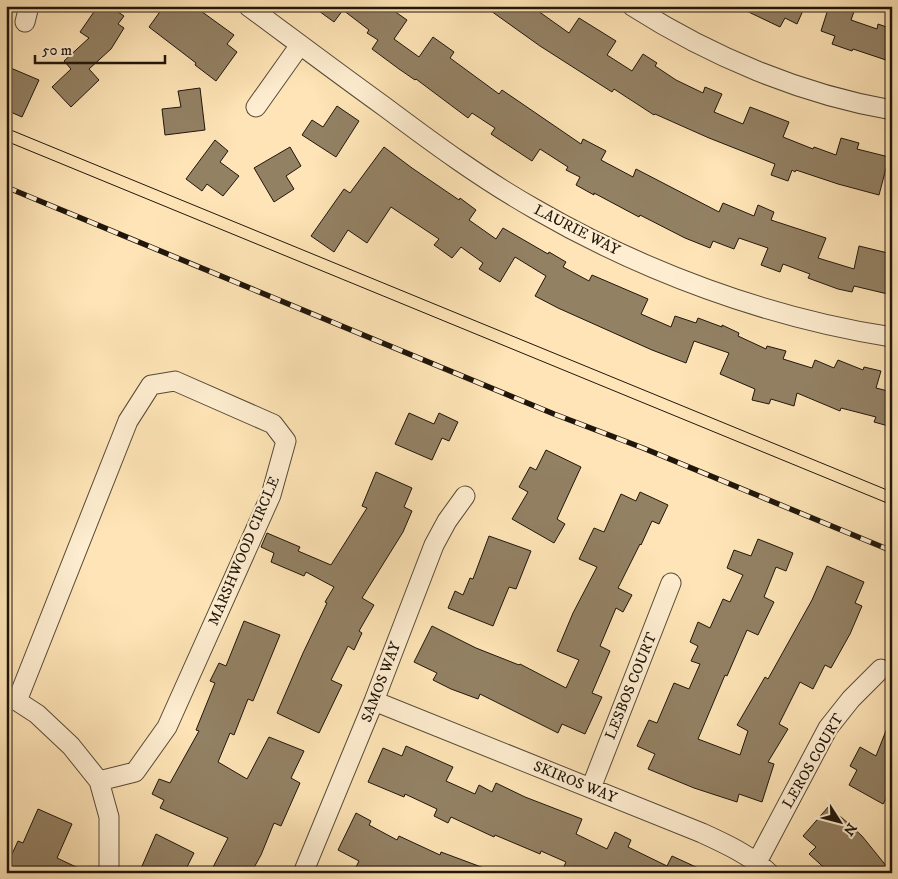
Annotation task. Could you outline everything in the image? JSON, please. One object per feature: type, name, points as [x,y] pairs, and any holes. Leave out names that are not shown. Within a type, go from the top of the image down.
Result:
[{"type":"street","name":"LAURIE WAY","points":[[248,6],[452,156],[534,209],[584,236],[669,274],[739,300],[810,320],[892,337]]},
{"type":"street","points":[[632,6],[688,39],[747,67],[833,97],[892,110]]},
{"type":"street","points":[[256,107],[300,44]]},
{"type":"street","name":"MARSHWOOD CIRCLE","points":[[12,699],[128,421],[151,385],[176,381],[273,424],[286,441],[271,495],[167,727],[135,772],[99,781]]},
{"type":"street","name":"SAMOS WAY","points":[[303,873],[374,701],[434,545],[446,521],[465,496]]},
{"type":"street","name":"LESBOS COURT","points":[[590,788],[671,583]]},
{"type":"street","name":"LEROS COURT","points":[[764,867],[828,728],[851,699],[881,669]]},
{"type":"street","points":[[12,699],[37,714],[71,746],[99,781],[109,817],[109,873]]},
{"type":"street","name":"SKIROS WAY","points":[[374,701],[731,846],[764,867]]},
{"type":"building","points":[[98,6],[109,6],[124,16],[118,24],[124,28],[111,49],[89,69],[99,80],[71,107],[52,87],[71,69],[64,61],[89,38],[80,32]]},
{"type":"building","points":[[164,6],[194,6],[234,35],[227,44],[237,52],[216,81],[149,27]]},
{"type":"building","points":[[312,6],[387,6],[407,20],[394,39],[419,57],[433,37],[454,52],[450,58],[499,94],[502,90],[581,144],[583,139],[606,151],[601,160],[633,177],[636,169],[719,212],[723,203],[754,216],[758,205],[774,212],[771,220],[826,238],[818,258],[854,269],[859,246],[892,254],[892,295],[854,286],[852,292],[838,289],[808,278],[810,274],[783,264],[780,272],[761,265],[768,248],[739,238],[734,249],[713,241],[710,248],[685,238],[640,215],[639,217],[594,193],[594,195],[576,185],[580,177],[566,170],[568,167],[540,149],[532,161],[491,134],[495,128],[472,113],[468,118],[416,79],[399,69],[372,49],[378,40],[367,33],[369,30],[343,10],[334,22]]},
{"type":"building","points":[[484,6],[531,6],[569,33],[579,18],[616,41],[607,55],[632,71],[643,54],[657,63],[655,66],[676,80],[703,93],[705,87],[722,94],[714,112],[743,124],[750,107],[789,122],[783,137],[813,149],[814,147],[836,155],[841,138],[859,143],[857,149],[889,157],[879,195],[796,170],[795,172],[792,170],[788,181],[771,175],[775,164],[654,115],[614,89],[612,92],[540,46]]},
{"type":"building","points":[[736,6],[805,6],[797,24],[785,18],[780,27]]},
{"type":"building","points":[[829,6],[856,6],[851,20],[877,29],[878,24],[892,29],[892,62],[832,44],[835,36],[821,31]]},
{"type":"building","points":[[6,66],[39,80],[22,117],[6,110]]},
{"type":"building","points":[[200,88],[205,130],[165,135],[162,109],[181,107],[178,91]]},
{"type":"building","points":[[337,106],[359,121],[336,157],[302,135],[312,120],[323,127]]},
{"type":"building","points":[[215,140],[228,151],[220,162],[239,176],[223,196],[207,184],[202,191],[186,179]]},
{"type":"building","points":[[290,147],[301,166],[286,176],[294,189],[274,202],[254,168]]},
{"type":"building","points":[[384,147],[412,168],[476,210],[469,220],[496,239],[503,228],[548,254],[549,252],[566,262],[563,267],[589,281],[592,275],[648,299],[641,314],[671,327],[675,316],[696,323],[698,318],[722,327],[722,325],[739,333],[738,336],[766,349],[767,346],[786,351],[783,359],[812,368],[815,360],[834,368],[838,360],[863,370],[864,367],[881,371],[876,388],[892,392],[892,427],[874,422],[876,417],[841,408],[840,411],[797,393],[794,406],[771,399],[769,404],[752,400],[755,389],[720,374],[729,353],[694,341],[686,363],[652,350],[535,296],[546,276],[515,257],[500,282],[479,269],[483,263],[461,247],[452,258],[434,245],[439,239],[391,207],[367,243],[348,230],[334,252],[311,236],[344,189],[350,193]]},
{"type":"building","points":[[409,413],[434,424],[439,413],[458,422],[449,441],[442,438],[432,460],[395,444]]},
{"type":"building","points":[[546,450],[581,467],[557,519],[565,524],[554,543],[512,519],[528,492],[519,487],[530,467],[536,470]]},
{"type":"building","points":[[376,472],[412,488],[404,507],[412,511],[403,532],[362,598],[374,605],[359,631],[362,633],[354,650],[348,646],[331,680],[342,685],[319,733],[277,713],[327,603],[325,602],[334,587],[306,572],[304,576],[271,562],[274,553],[261,547],[267,533],[300,547],[298,551],[331,565],[367,508],[362,506]]},
{"type":"building","points":[[640,492],[668,505],[659,524],[652,521],[618,588],[632,595],[623,612],[616,608],[600,646],[610,651],[592,693],[602,697],[585,734],[562,724],[558,733],[480,694],[478,699],[451,689],[433,680],[437,673],[414,662],[432,626],[476,648],[520,664],[566,688],[579,660],[557,651],[573,613],[597,567],[579,559],[594,528],[604,532],[621,494],[636,501]]},
{"type":"building","points":[[489,536],[531,551],[516,589],[509,587],[493,626],[448,608],[455,591],[463,595],[470,578],[473,579]]},
{"type":"building","points":[[758,539],[793,553],[786,571],[776,567],[764,597],[774,602],[758,635],[747,630],[727,676],[725,675],[698,739],[740,755],[748,731],[737,725],[765,677],[768,679],[812,600],[827,566],[864,582],[855,603],[862,606],[850,634],[831,668],[825,665],[813,689],[800,682],[779,724],[788,729],[768,762],[774,764],[762,802],[739,794],[737,802],[694,788],[648,769],[655,754],[637,746],[649,720],[657,723],[674,683],[689,689],[700,664],[691,661],[698,646],[690,642],[698,622],[710,628],[723,599],[730,602],[743,575],[727,568],[734,550],[751,556]]},
{"type":"building","points":[[244,621],[280,635],[253,701],[248,699],[234,735],[230,733],[218,762],[247,779],[269,737],[304,751],[291,778],[300,783],[281,826],[274,823],[261,855],[251,873],[210,873],[228,838],[160,808],[164,800],[152,794],[159,779],[170,783],[199,731],[196,730],[215,683],[210,681],[219,663],[226,666]]},
{"type":"building","points":[[891,718],[892,789],[883,804],[849,785],[857,770],[850,766],[860,747],[876,756]]},
{"type":"building","points":[[406,746],[453,767],[446,781],[475,794],[479,785],[492,792],[496,783],[525,797],[582,819],[576,834],[607,849],[615,832],[631,840],[628,847],[667,866],[672,856],[709,873],[561,873],[566,862],[541,851],[540,854],[495,835],[494,837],[451,817],[448,823],[434,816],[437,809],[405,794],[404,797],[368,782],[383,748],[402,756]]},
{"type":"building","points":[[829,806],[862,836],[892,873],[830,873],[809,854],[816,847],[803,836]]},
{"type":"building","points":[[38,809],[72,824],[57,858],[89,873],[6,873],[6,867],[18,841],[23,843]]},
{"type":"building","points":[[356,813],[371,821],[369,825],[397,840],[399,836],[440,855],[441,852],[492,871],[492,873],[367,873],[356,867],[359,861],[338,850]]},
{"type":"building","points":[[156,834],[194,853],[184,873],[139,873]]},
{"type":"tram line","points":[[6,128],[892,492]]},
{"type":"tram line","points":[[6,141],[892,505]]},
{"type":"railway","points":[[6,187],[554,414],[643,448],[892,551]]}]
